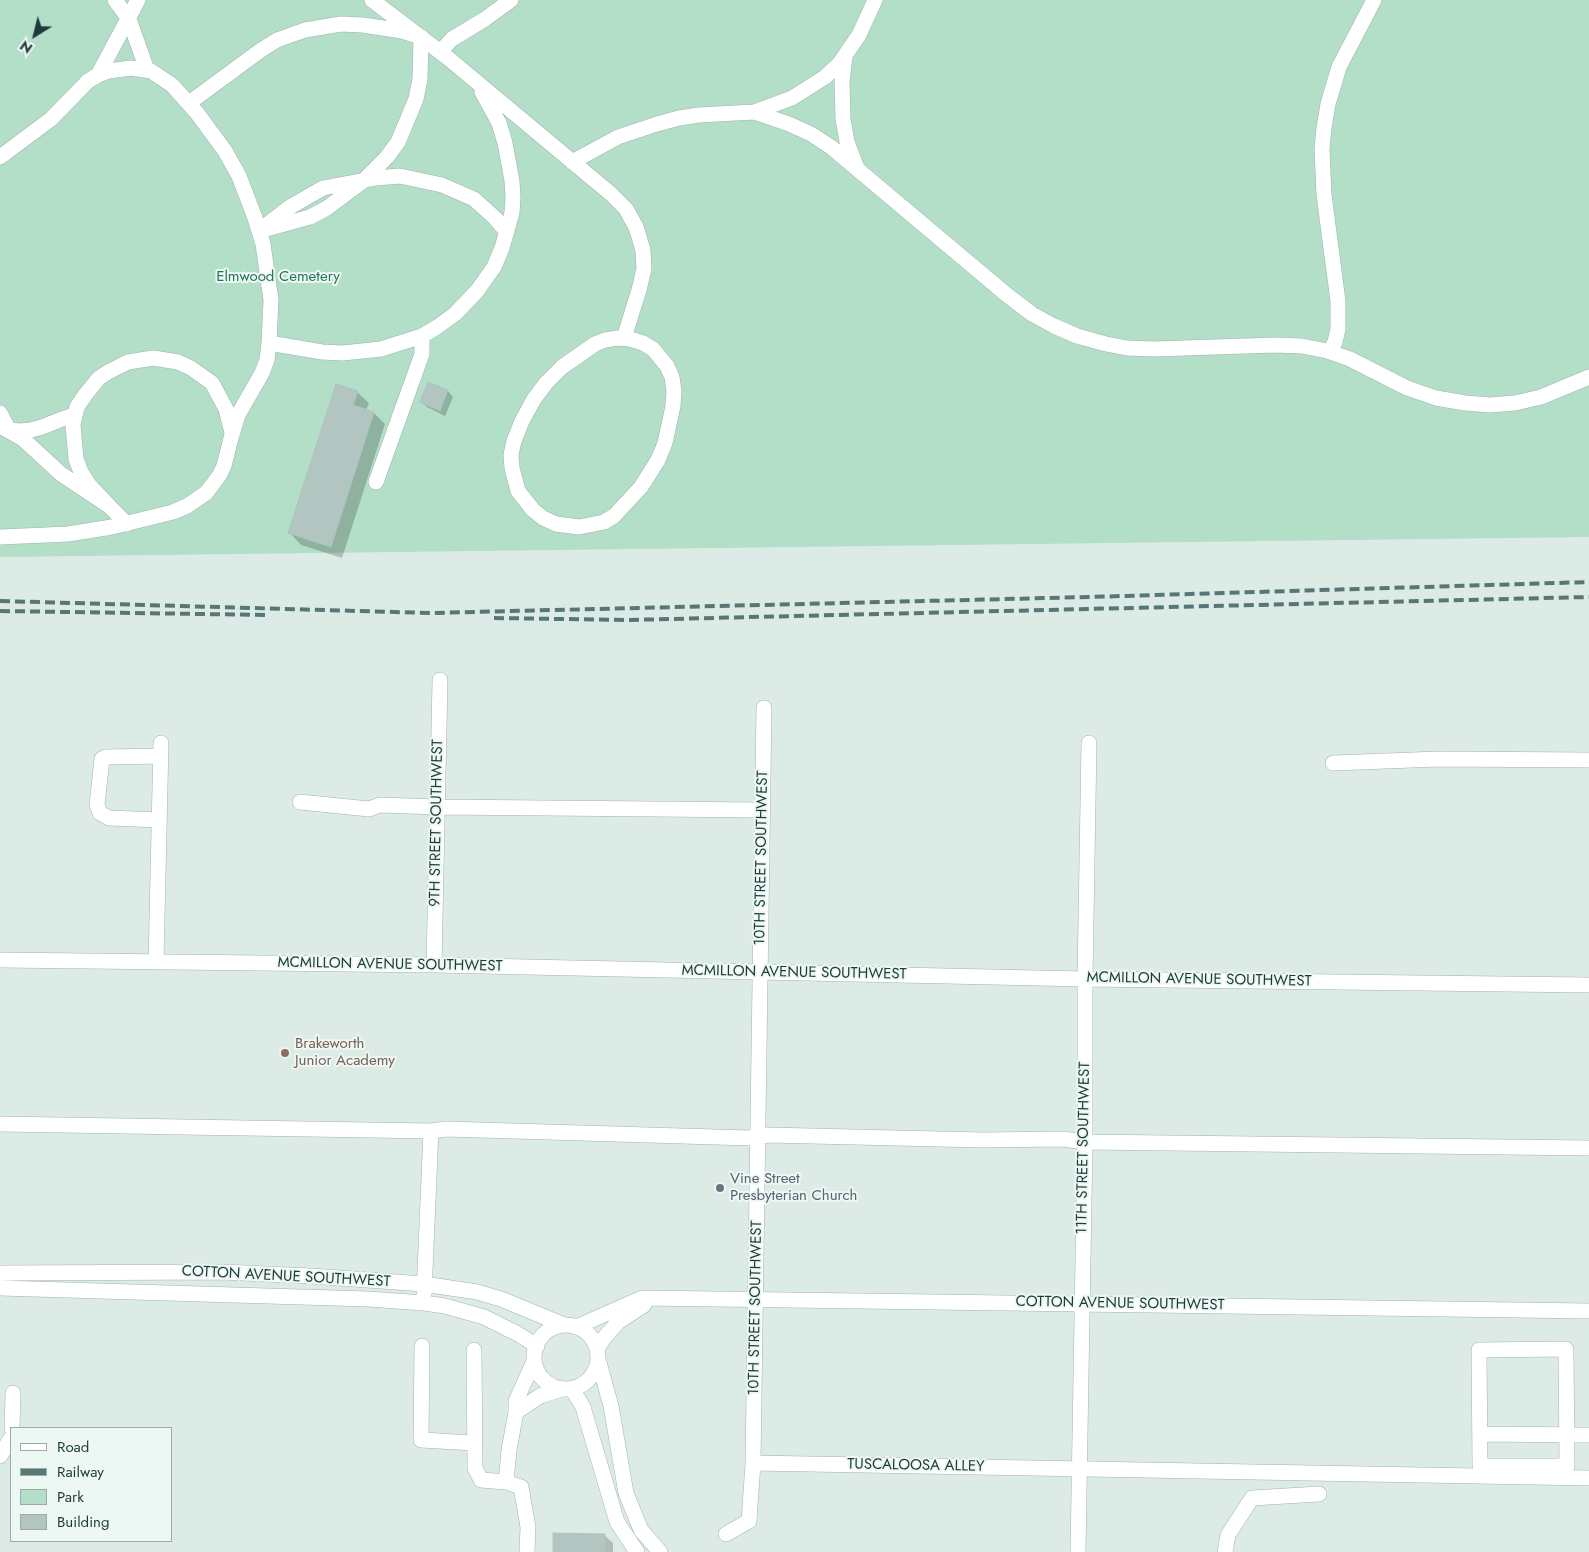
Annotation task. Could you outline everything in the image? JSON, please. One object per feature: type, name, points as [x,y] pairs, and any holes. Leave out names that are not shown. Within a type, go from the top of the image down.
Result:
[{"type":"street","points":[[116,0],[129,19],[147,70]]},
{"type":"street","points":[[98,75],[138,0]]},
{"type":"street","points":[[372,0],[478,83],[611,194],[626,209],[636,227],[644,269],[624,338]]},
{"type":"street","points":[[440,52],[452,39],[485,19],[511,0]]},
{"type":"street","points":[[572,162],[618,137],[657,124],[699,115],[754,112],[792,98],[825,77],[845,57],[867,21],[875,0]]},
{"type":"street","points":[[1330,352],[1338,329],[1338,301],[1324,195],[1322,149],[1324,128],[1328,104],[1339,67],[1374,0]]},
{"type":"street","points":[[189,103],[269,45],[305,30],[340,24],[389,29],[420,37]]},
{"type":"street","points":[[259,231],[310,217],[340,199],[363,180],[391,152],[401,135],[416,99],[421,70],[420,37]]},
{"type":"street","points":[[845,57],[842,82],[843,119],[847,142],[858,169]]},
{"type":"street","points":[[0,157],[39,128],[67,104],[88,81],[98,75],[120,68],[131,68],[147,70],[160,76],[172,85],[189,103],[210,129],[239,176],[263,244],[270,300],[269,344],[262,373],[238,415],[220,476],[206,493],[187,506],[127,524],[68,534],[0,537]]},
{"type":"street","points":[[269,344],[322,352],[381,350],[422,336],[455,314],[477,291],[494,267],[512,214],[513,198],[510,162],[505,143],[498,123],[478,83]]},
{"type":"street","points":[[754,112],[789,124],[811,134],[831,147],[1032,314],[1077,336],[1127,348],[1302,346],[1330,352],[1350,359],[1407,388],[1436,398],[1465,404],[1515,403],[1540,397],[1589,377]]},
{"type":"street","points":[[391,152],[396,167],[403,176]]},
{"type":"street","points":[[363,180],[403,176],[442,185],[474,199],[507,232]]},
{"type":"street","points":[[376,482],[422,354],[422,336]]},
{"type":"street","points":[[624,338],[653,348],[664,361],[672,377],[674,406],[665,443],[654,468],[641,487],[622,510],[614,516],[604,522],[580,527],[556,524],[543,518],[533,510],[518,492],[512,468],[514,441],[522,421],[534,400],[546,383],[562,367],[595,344],[605,340],[624,338]]},
{"type":"street","points":[[127,524],[90,486],[81,472],[76,459],[73,425],[78,407],[91,387],[108,372],[128,362],[141,359],[178,362],[191,368],[212,383],[226,409],[232,433]]},
{"type":"street","points":[[0,413],[4,428],[24,439],[61,474],[109,506]]},
{"type":"street","points":[[4,428],[31,430],[75,416]]},
{"type":"street","name":"9TH STREET SOUTHWEST","points":[[434,965],[440,680]]},
{"type":"street","name":"10TH STREET SOUTHWEST","points":[[726,1534],[749,1521],[753,1463],[764,708]]},
{"type":"street","name":"11TH STREET SOUTHWEST","points":[[1078,1552],[1089,743]]},
{"type":"street","points":[[156,962],[161,750],[106,757],[102,760],[97,805],[100,813],[110,818],[159,820]]},
{"type":"street","points":[[1333,763],[1439,759],[1589,760]]},
{"type":"street","points":[[300,802],[369,809],[380,805],[762,810]]},
{"type":"street","name":"MCMILLON AVENUE SOUTHWEST","points":[[0,960],[434,965],[1085,979],[1589,985]]},
{"type":"street","points":[[0,1124],[431,1131],[445,1129],[750,1138],[768,1135],[983,1140],[1062,1139],[1085,1142],[1589,1148]]},
{"type":"street","points":[[424,1303],[431,1131]]},
{"type":"street","name":"COTTON AVENUE SOUTHWEST","points":[[0,1272],[222,1272],[424,1284],[501,1298],[570,1326],[642,1298],[1589,1311]]},
{"type":"street","name":"COTTON AVENUE SOUTHWEST","points":[[0,1288],[368,1299],[424,1303],[445,1306],[484,1317],[537,1346]]},
{"type":"street","points":[[516,1412],[540,1396],[583,1385],[596,1370],[598,1354],[604,1338],[618,1322],[651,1299]]},
{"type":"street","points":[[506,1482],[516,1401],[534,1361],[537,1346],[546,1333],[555,1328],[570,1326],[585,1332],[592,1339],[598,1354],[611,1406],[626,1494],[641,1530],[660,1552]]},
{"type":"street","points":[[422,1346],[422,1440],[474,1443]]},
{"type":"street","points":[[1566,1349],[1568,1466],[1480,1466],[1480,1434],[1479,1350],[1566,1349]]},
{"type":"street","points":[[474,1350],[475,1468],[481,1480],[506,1482],[521,1487],[528,1526],[527,1552]]},
{"type":"street","points":[[534,1361],[537,1371],[543,1380],[552,1386],[567,1389],[583,1407],[617,1522],[637,1552]]},
{"type":"street","points":[[12,1427],[13,1392]]},
{"type":"street","points":[[1480,1434],[1589,1435]]},
{"type":"street","points":[[0,1456],[10,1440]]},
{"type":"street","name":"TUSCALOOSA ALLEY","points":[[753,1463],[1589,1478]]},
{"type":"street","points":[[1225,1552],[1228,1535],[1252,1498],[1319,1494]]},
{"type":"green space","name":"Elmwood Cemetery","points":[[0,0],[1589,0],[1589,537],[0,557]]},
{"type":"building","points":[[428,382],[448,390],[440,411],[420,402]]},
{"type":"building","points":[[336,384],[358,391],[353,405],[374,412],[331,547],[288,533]]},
{"type":"building","points":[[553,1533],[605,1534],[605,1552],[553,1552]]},
{"type":"railway","points":[[0,601],[431,613],[1089,597],[1589,582]]},
{"type":"railway","points":[[494,618],[628,620],[1589,597]]},
{"type":"railway","points":[[0,611],[267,615]]},
{"type":"place","name":"Brakeworth Junior Academy","points":[[285,1053]]},
{"type":"place","name":"Vine Street Presbyterian Church","points":[[720,1188]]}]
